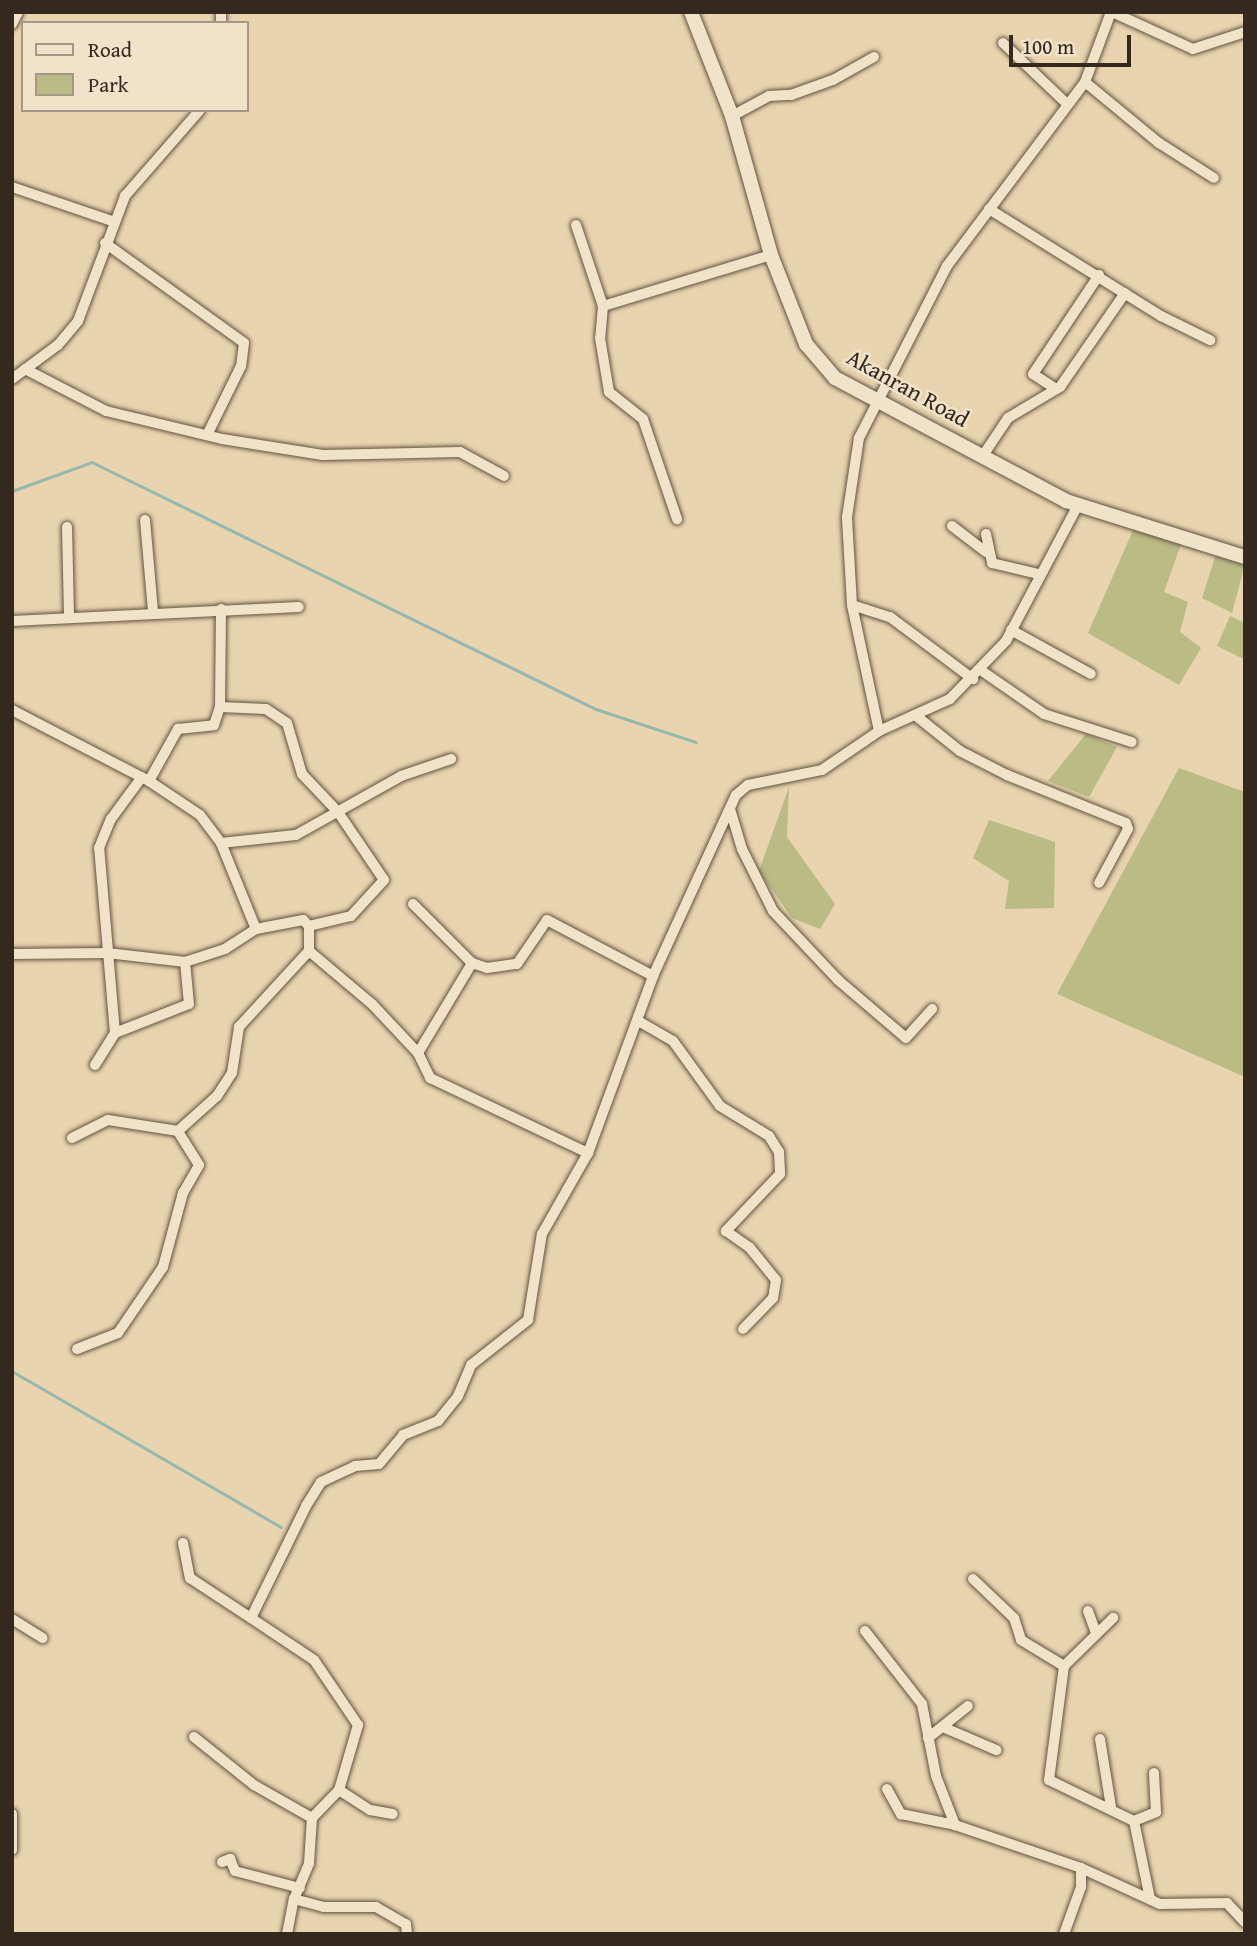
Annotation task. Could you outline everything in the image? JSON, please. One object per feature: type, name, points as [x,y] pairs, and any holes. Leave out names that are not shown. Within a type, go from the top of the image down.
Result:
[{"type":"main road","name":"Akanran Road","points":[[691,12],[732,116],[771,255],[806,344],[835,378],[880,398],[1078,505],[1245,557]]},
{"type":"street","points":[[12,24],[18,12]]},
{"type":"street","points":[[879,731],[852,605],[850,473],[859,438],[947,266],[1066,103],[1085,82],[1112,12],[1193,48],[1245,32]]},
{"type":"street","points":[[1003,43],[1066,103]]},
{"type":"street","points":[[732,116],[769,96],[790,95],[833,80],[874,57]]},
{"type":"street","points":[[1085,82],[1159,143],[1214,178]]},
{"type":"street","points":[[12,379],[78,321],[112,221],[138,178],[198,112]]},
{"type":"street","points":[[12,187],[112,221]]},
{"type":"street","points":[[989,209],[1125,293],[1210,340]]},
{"type":"street","points":[[576,225],[603,306],[600,338],[609,392],[643,419],[677,519]]},
{"type":"street","points":[[105,243],[244,343],[241,366],[207,435]]},
{"type":"street","points":[[603,306],[771,255]]},
{"type":"street","points":[[1056,389],[1033,374],[1099,275]]},
{"type":"street","points":[[984,454],[1008,418],[1056,389],[1125,293]]},
{"type":"street","points":[[26,369],[106,411],[207,435],[323,455],[460,452],[504,476]]},
{"type":"street","points":[[251,1618],[261,1589],[278,1569],[321,1482],[355,1466],[379,1464],[403,1435],[438,1421],[458,1396],[471,1365],[528,1320],[542,1234],[587,1153],[610,1084],[640,1022],[653,976],[730,808],[748,785],[822,770],[879,731],[950,699],[974,679],[1011,630],[1038,574],[1078,505]]},
{"type":"street","points":[[145,520],[153,611]]},
{"type":"street","points":[[952,526],[986,552],[992,563],[1038,574]]},
{"type":"street","points":[[67,527],[69,618]]},
{"type":"street","points":[[986,534],[986,552]]},
{"type":"street","points":[[852,605],[890,617],[974,679]]},
{"type":"street","points":[[12,621],[153,611],[299,607]]},
{"type":"street","points":[[115,1033],[99,848],[111,819],[146,779],[173,733],[210,727],[220,707],[221,609]]},
{"type":"street","points":[[1011,630],[1091,674]]},
{"type":"street","points":[[982,671],[1044,714],[1132,741]]},
{"type":"street","points":[[12,954],[107,953],[185,962],[225,949],[256,929],[298,919],[309,926],[351,916],[385,883],[338,812],[302,774],[287,723],[277,713],[220,707]]},
{"type":"street","points":[[13,714],[146,779],[200,815],[221,842],[256,929]]},
{"type":"street","points":[[915,715],[960,751],[1126,823],[1128,830],[1099,883]]},
{"type":"street","points":[[221,842],[296,835],[401,776],[451,759]]},
{"type":"street","points":[[730,808],[742,849],[773,911],[838,980],[903,1037],[932,1009]]},
{"type":"street","points":[[413,904],[472,963],[487,968],[517,964],[547,920],[653,976]]},
{"type":"street","points":[[178,1131],[218,1096],[232,1073],[239,1027],[309,951],[309,926]]},
{"type":"street","points":[[309,951],[372,1004],[418,1054],[430,1079],[587,1153]]},
{"type":"street","points":[[95,1065],[115,1033],[189,1004],[185,962]]},
{"type":"street","points":[[418,1054],[472,963]]},
{"type":"street","points":[[640,1022],[673,1041],[720,1106],[769,1136],[779,1152],[780,1174],[726,1231],[750,1248],[776,1280],[773,1298],[744,1329]]},
{"type":"street","points":[[72,1138],[108,1120],[178,1131]]},
{"type":"street","points":[[77,1349],[118,1333],[170,1251],[175,1217],[198,1165],[178,1131]]},
{"type":"street","points":[[183,1543],[190,1578],[314,1660],[358,1725],[339,1790],[312,1818],[309,1863],[294,1899],[287,1934]]},
{"type":"street","points":[[973,1579],[1014,1618],[1021,1640],[1063,1666]]},
{"type":"street","points":[[1088,1612],[1096,1633]]},
{"type":"street","points":[[1113,1618],[1063,1666],[1049,1780],[1111,1807],[1134,1821],[1150,1899]]},
{"type":"street","points":[[12,1619],[42,1638]]},
{"type":"street","points":[[865,1631],[922,1704],[928,1738],[955,1825]]},
{"type":"street","points":[[928,1738],[945,1728],[968,1706]]},
{"type":"street","points":[[945,1728],[996,1750]]},
{"type":"street","points":[[194,1737],[254,1785],[312,1818]]},
{"type":"street","points":[[1100,1739],[1111,1807]]},
{"type":"street","points":[[1134,1821],[1156,1812],[1154,1773]]},
{"type":"street","points":[[887,1789],[901,1814],[955,1825],[1081,1868],[1150,1899],[1180,1907],[1227,1903],[1245,1922]]},
{"type":"street","points":[[339,1790],[370,1810],[393,1814]]},
{"type":"street","points":[[12,1814],[12,1850]]},
{"type":"street","points":[[222,1862],[230,1859],[235,1871],[300,1888]]},
{"type":"street","points":[[1064,1934],[1081,1887],[1081,1868]]},
{"type":"street","points":[[294,1899],[323,1907],[376,1907],[407,1924],[407,1934]]},
{"type":"green space","points":[[1134,528],[1181,544],[1164,592],[1188,602],[1180,632],[1201,648],[1179,685],[1088,633]]},
{"type":"green space","points":[[1216,554],[1245,564],[1232,613],[1202,598]]},
{"type":"green space","points":[[1230,616],[1245,623],[1244,659],[1217,646]]},
{"type":"green space","points":[[1086,734],[1117,747],[1089,797],[1048,781]]},
{"type":"green space","points":[[1179,768],[1245,792],[1245,1077],[1057,994]]},
{"type":"green space","points":[[789,787],[787,837],[835,904],[820,929],[792,918],[759,871]]},
{"type":"green space","points":[[989,820],[1055,842],[1054,908],[1005,909],[1009,881],[973,858]]},
{"type":"waterway","points":[[12,491],[92,462],[596,709],[696,742]]},
{"type":"waterway","points":[[12,1371],[281,1527]]}]
